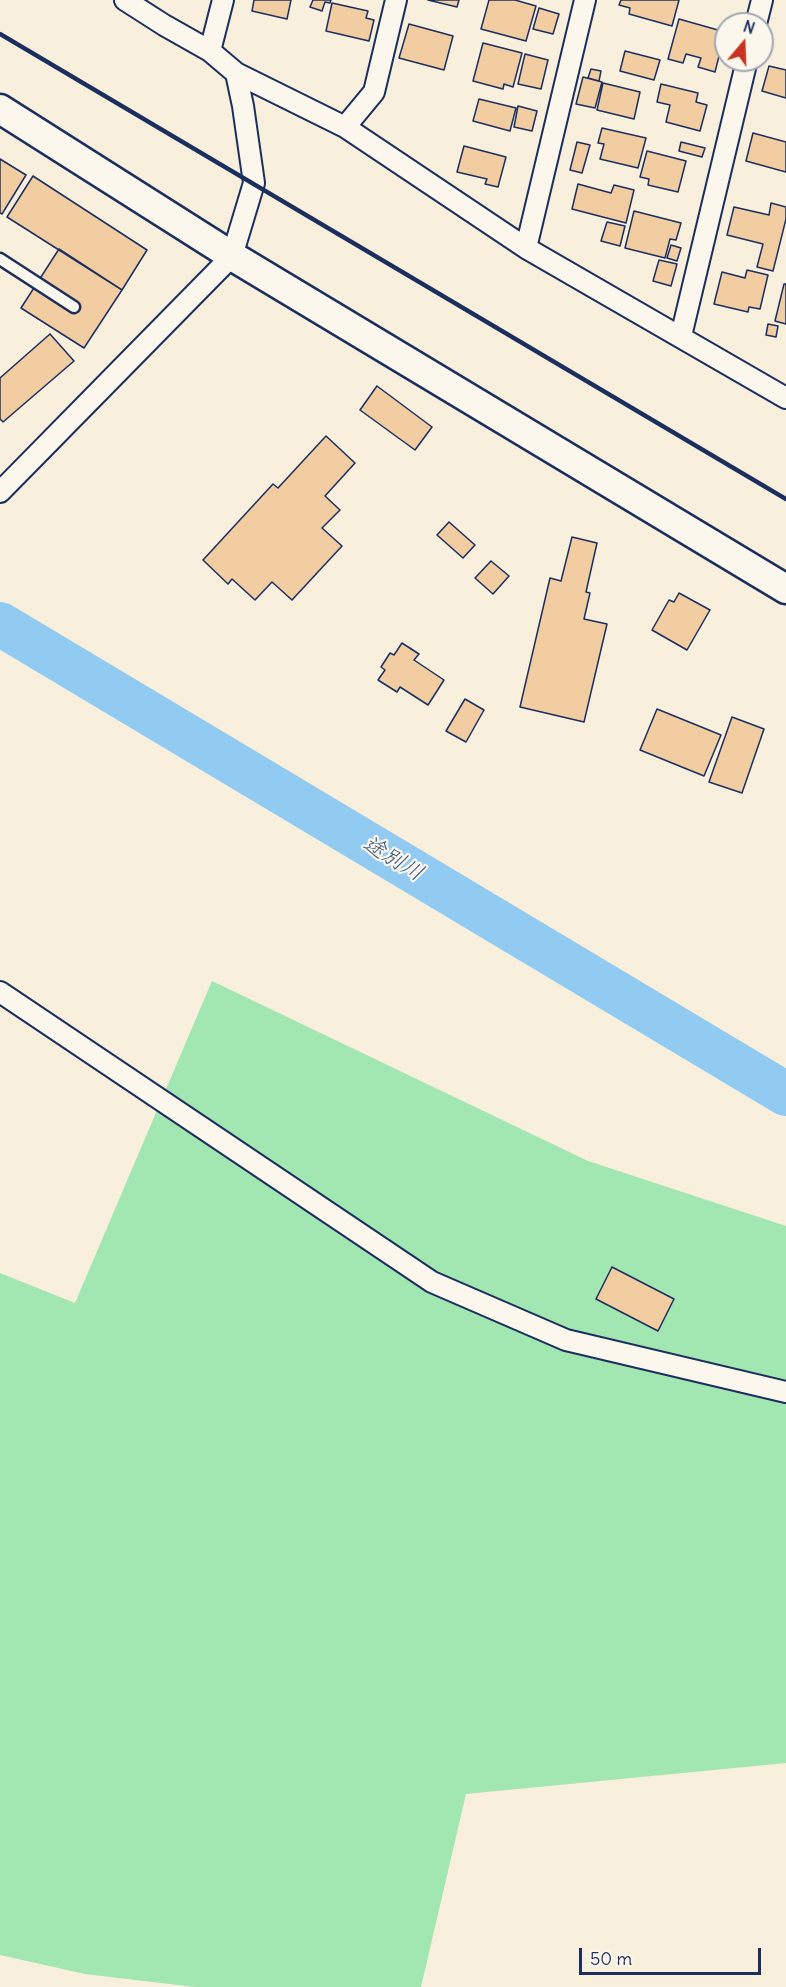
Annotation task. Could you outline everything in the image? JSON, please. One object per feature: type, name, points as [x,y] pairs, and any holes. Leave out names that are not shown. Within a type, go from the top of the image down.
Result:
[{"type":"street","points":[[125,0],[210,51],[236,73],[345,128],[526,248],[786,398]]},
{"type":"street","points":[[210,51],[223,0]]},
{"type":"street","points":[[345,128],[374,92],[396,0]]},
{"type":"street","points":[[526,248],[585,0]]},
{"type":"street","points":[[681,336],[744,72]]},
{"type":"street","points":[[0,492],[232,256],[254,183],[236,73]]},
{"type":"street","points":[[0,109],[232,256],[786,589]]},
{"type":"street","points":[[0,992],[432,1281],[566,1340],[786,1392]]},
{"type":"lane","points":[[0,259],[74,307]]},
{"type":"green space","points":[[212,981],[588,1161],[786,1226],[786,1763],[466,1794],[421,1987],[195,1987],[85,1974],[0,1955],[0,1273],[75,1303]]},
{"type":"building","points":[[254,0],[291,0],[287,19],[252,11]]},
{"type":"building","points":[[313,0],[331,0],[330,3],[325,2],[322,11],[310,7]]},
{"type":"building","points":[[428,0],[459,0],[457,7]]},
{"type":"building","points":[[489,0],[515,0],[536,6],[526,41],[481,29]]},
{"type":"building","points":[[621,0],[679,0],[672,26],[629,14],[630,8],[619,5]]},
{"type":"building","points":[[332,3],[368,11],[366,18],[374,20],[369,41],[326,31]]},
{"type":"building","points":[[539,8],[559,14],[553,34],[533,29]]},
{"type":"building","points":[[679,19],[714,29],[714,72],[698,67],[701,58],[686,54],[683,63],[668,59]]},
{"type":"building","points":[[409,24],[453,36],[444,70],[399,58]]},
{"type":"building","points":[[483,43],[522,53],[513,87],[504,84],[503,89],[473,81]]},
{"type":"building","points":[[625,51],[660,60],[654,80],[620,71]]},
{"type":"building","points":[[525,54],[548,60],[541,89],[518,84]]},
{"type":"building","points":[[774,67],[786,70],[786,98],[762,91],[767,72],[774,72]]},
{"type":"building","points":[[591,69],[601,71],[599,81],[588,78]]},
{"type":"building","points":[[583,77],[602,82],[595,108],[576,104]]},
{"type":"building","points":[[603,83],[640,92],[634,119],[597,110]]},
{"type":"building","points":[[661,84],[698,93],[696,102],[707,105],[700,131],[666,122],[670,105],[657,102]]},
{"type":"building","points":[[479,99],[516,108],[510,131],[473,121]]},
{"type":"building","points":[[518,106],[537,111],[532,131],[514,127]]},
{"type":"building","points":[[602,128],[646,138],[638,168],[600,159],[604,144],[598,143]]},
{"type":"building","points":[[753,133],[786,142],[786,172],[746,161]]},
{"type":"building","points":[[577,142],[590,145],[582,173],[570,170]]},
{"type":"building","points":[[681,142],[705,148],[702,157],[679,151]]},
{"type":"building","points":[[464,146],[506,157],[498,187],[485,184],[487,179],[457,172]]},
{"type":"building","points":[[647,151],[686,161],[678,192],[648,185],[649,179],[640,177]]},
{"type":"building","points":[[0,159],[26,175],[2,214],[0,213]]},
{"type":"building","points":[[33,176],[147,250],[122,290],[7,217]]},
{"type":"building","points":[[578,184],[611,193],[614,185],[634,190],[626,223],[572,209]]},
{"type":"building","points":[[771,203],[786,207],[786,219],[773,271],[757,267],[763,244],[727,235],[734,207],[769,215]]},
{"type":"building","points":[[634,211],[681,223],[676,240],[670,239],[665,258],[625,248]]},
{"type":"building","points":[[607,222],[625,226],[620,246],[601,241]]},
{"type":"building","points":[[671,245],[681,248],[677,261],[667,258]]},
{"type":"building","points":[[59,249],[122,290],[84,348],[21,308]]},
{"type":"building","points":[[659,260],[677,264],[671,286],[653,281]]},
{"type":"building","points":[[747,270],[768,275],[760,309],[749,307],[748,312],[714,304],[722,272],[745,278]]},
{"type":"building","points":[[784,284],[786,284],[786,324],[775,321]]},
{"type":"building","points":[[768,324],[778,326],[776,337],[766,335]]},
{"type":"building","points":[[50,334],[74,361],[3,422],[0,419],[0,378]]},
{"type":"building","points":[[377,386],[432,427],[415,450],[360,410]]},
{"type":"building","points":[[326,436],[355,463],[325,496],[340,510],[322,528],[342,546],[292,600],[272,582],[255,600],[232,579],[228,584],[203,560],[273,484],[278,488]]},
{"type":"building","points":[[449,522],[475,545],[463,558],[437,535]]},
{"type":"building","points":[[572,537],[597,543],[586,592],[590,593],[584,619],[607,624],[584,722],[520,707],[550,578],[561,581]]},
{"type":"building","points":[[491,561],[509,576],[493,594],[475,578]]},
{"type":"building","points":[[679,593],[710,610],[687,650],[652,630],[669,600],[674,602]]},
{"type":"building","points":[[402,643],[419,654],[414,660],[444,680],[428,705],[400,687],[397,692],[378,680],[385,670],[381,667],[390,653],[394,655]]},
{"type":"building","points":[[465,699],[484,710],[466,742],[446,731]]},
{"type":"building","points":[[657,709],[721,735],[704,776],[640,750]]},
{"type":"building","points":[[732,717],[764,729],[742,793],[709,782]]},
{"type":"building","points":[[612,1267],[674,1299],[658,1331],[596,1299]]},
{"type":"waterway","name":"途別川","points":[[0,624],[786,1094]]},
{"type":"railway","points":[[0,34],[786,499]]}]
